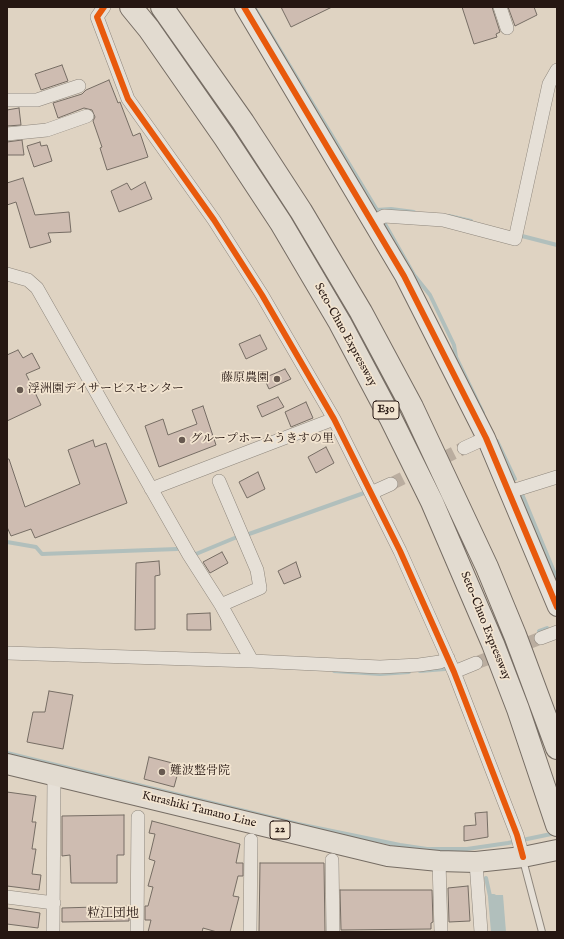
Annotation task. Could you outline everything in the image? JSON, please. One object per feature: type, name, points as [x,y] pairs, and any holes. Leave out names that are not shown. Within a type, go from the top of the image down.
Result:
[{"type":"highway","name":"Seto-Chuo Expressway","points":[[132,7],[150,30],[225,138],[281,223],[340,323],[390,418],[432,502],[490,638],[518,709],[557,825]]},
{"type":"highway","name":"Seto-Chuo Expressway","points":[[165,11],[243,122],[301,211],[361,312],[412,407],[487,567],[516,635],[557,748]]},
{"type":"main road","name":"Kurashiki Tamano Line","points":[[7,764],[366,851],[413,859],[476,862],[522,853],[557,850]]},
{"type":"street","points":[[104,7],[97,17],[128,99],[218,226],[262,295],[334,419],[400,551],[454,672],[517,835],[522,853]]},
{"type":"street","points":[[244,7],[378,219],[404,276],[486,438],[557,607]]},
{"type":"street","points":[[500,7],[507,28]]},
{"type":"street","points":[[378,219],[443,220],[515,240],[549,84],[557,70]]},
{"type":"street","points":[[7,100],[37,100],[80,86]]},
{"type":"street","points":[[7,134],[47,130],[87,116]]},
{"type":"street","points":[[7,274],[28,280],[37,288],[151,489],[221,605],[252,661]]},
{"type":"street","points":[[151,489],[334,419]]},
{"type":"street","points":[[464,448],[486,438]]},
{"type":"street","points":[[509,492],[557,477]]},
{"type":"street","points":[[219,481],[257,570],[260,588],[221,605]]},
{"type":"street","points":[[371,493],[391,484]]},
{"type":"street","points":[[541,638],[557,632]]},
{"type":"street","points":[[7,653],[380,667],[419,665],[440,662],[448,658]]},
{"type":"street","points":[[454,672],[476,663]]},
{"type":"street","points":[[54,775],[54,932]]},
{"type":"street","points":[[137,932],[138,817]]},
{"type":"street","points":[[250,932],[251,840]]},
{"type":"street","points":[[332,860],[333,932]]},
{"type":"street","points":[[438,861],[440,932]]},
{"type":"street","points":[[476,862],[481,932]]},
{"type":"street","points":[[7,896],[54,903]]},
{"type":"lane","points":[[522,853],[542,932]]},
{"type":"shaded area","points":[[493,895],[503,895],[506,932],[491,932],[488,897]]},
{"type":"building","points":[[281,7],[332,7],[291,27]]},
{"type":"building","points":[[462,7],[492,7],[500,32],[496,34],[497,37],[474,44]]},
{"type":"building","points":[[508,7],[534,7],[537,15],[515,26]]},
{"type":"building","points":[[62,65],[68,81],[41,90],[35,74]]},
{"type":"building","points":[[109,80],[118,103],[120,102],[133,136],[140,133],[148,157],[107,170],[100,148],[102,147],[93,121],[95,117],[92,110],[84,108],[58,118],[53,103],[82,94],[86,90]]},
{"type":"building","points":[[19,108],[21,125],[7,126],[7,110]]},
{"type":"building","points":[[22,140],[24,155],[7,155],[7,142]]},
{"type":"building","points":[[40,142],[41,146],[47,145],[52,161],[34,167],[27,146]]},
{"type":"building","points":[[23,178],[35,215],[69,212],[71,232],[48,233],[51,242],[30,248],[16,202],[7,205],[7,183]]},
{"type":"building","points":[[145,182],[152,199],[119,212],[111,191],[127,183],[131,190]]},
{"type":"building","points":[[260,335],[267,349],[246,359],[239,344]]},
{"type":"building","name":"浮洲園デイサービスセンター","points":[[18,350],[23,358],[32,353],[40,368],[26,374],[41,405],[7,421],[7,355]]},
{"type":"building","name":"藤原農園","points":[[285,369],[291,379],[269,389],[264,378]]},
{"type":"building","points":[[278,397],[284,407],[262,417],[257,406]]},
{"type":"building","points":[[306,402],[313,418],[291,427],[285,412]]},
{"type":"building","name":"グループホームうきすの里","points":[[203,406],[216,445],[159,467],[145,426],[163,419],[168,435],[197,424],[192,410]]},
{"type":"building","points":[[93,440],[95,447],[106,443],[127,503],[35,538],[31,529],[11,536],[7,527],[7,459],[9,459],[25,507],[80,484],[68,450]]},
{"type":"building","points":[[326,447],[334,463],[316,473],[308,457]]},
{"type":"building","points":[[258,472],[265,489],[247,498],[239,482]]},
{"type":"building","points":[[222,552],[228,563],[210,573],[203,562]]},
{"type":"building","points":[[159,561],[160,575],[155,576],[155,629],[135,630],[136,563]]},
{"type":"building","points":[[296,562],[301,577],[284,584],[278,571]]},
{"type":"building","points":[[210,613],[211,630],[187,630],[187,614]]},
{"type":"building","points":[[49,691],[73,695],[63,749],[27,742],[33,712],[45,712]]},
{"type":"building","name":"難波整骨院","points":[[149,757],[180,765],[174,787],[144,779]]},
{"type":"building","points":[[7,792],[36,796],[32,822],[36,822],[32,849],[36,849],[32,874],[41,875],[39,890],[7,886]]},
{"type":"building","points":[[487,812],[488,837],[464,841],[464,826],[476,825],[475,813]]},
{"type":"building","points":[[124,815],[124,855],[117,855],[117,883],[71,883],[70,855],[62,856],[62,816]]},
{"type":"building","points":[[152,821],[240,844],[236,863],[243,863],[243,876],[238,876],[233,896],[239,897],[230,932],[217,932],[203,928],[202,932],[148,932],[151,920],[145,920],[145,906],[148,906],[153,887],[148,886],[155,861],[149,859],[155,834],[149,833]]},
{"type":"building","points":[[260,863],[324,863],[325,932],[259,932]]},
{"type":"building","points":[[468,886],[470,921],[449,922],[448,888]]},
{"type":"building","points":[[340,890],[432,890],[433,922],[431,923],[431,929],[341,930]]},
{"type":"building","points":[[129,906],[129,921],[62,922],[62,908]]},
{"type":"building","points":[[7,908],[40,913],[38,928],[7,924]]},
{"type":"waterway","points":[[254,7],[377,210],[414,275],[430,295],[454,345],[456,357],[483,413]]},
{"type":"waterway","points":[[377,210],[391,209],[414,212]]},
{"type":"waterway","points":[[449,216],[471,221]]},
{"type":"waterway","points":[[522,236],[557,245]]},
{"type":"waterway","points":[[497,441],[515,479]]},
{"type":"waterway","points":[[249,534],[364,493]]},
{"type":"waterway","points":[[522,494],[557,579]]},
{"type":"waterway","points":[[193,553],[196,554],[237,537]]},
{"type":"waterway","points":[[7,542],[36,547],[42,554],[177,549]]},
{"type":"waterway","points":[[539,631],[547,628]]},
{"type":"waterway","points":[[420,671],[445,669]]},
{"type":"waterway","points":[[334,671],[380,674],[409,672]]},
{"type":"waterway","points":[[7,753],[298,824],[400,845],[427,849],[467,849],[508,843],[556,833]]},
{"type":"waterway","points":[[486,878],[490,896],[494,896]]},
{"type":"tunnel","points":[[391,484],[464,448]]},
{"type":"tunnel","points":[[476,663],[541,638]]},
{"type":"cycle path","points":[[104,7],[97,17],[128,99],[214,220],[262,295],[334,419],[400,551],[454,672],[517,835],[523,857]]},
{"type":"cycle path","points":[[244,7],[404,276],[486,438],[557,607]]},
{"type":"place","name":"藤原農園","points":[[277,379]]},
{"type":"place","name":"浮洲園デイサービスセンター","points":[[20,390]]},
{"type":"place","name":"グループホームうきすの里","points":[[182,440]]},
{"type":"place","name":"難波整骨院","points":[[162,772]]},
{"type":"district","name":"粒江団地","points":[[113,914]]}]
